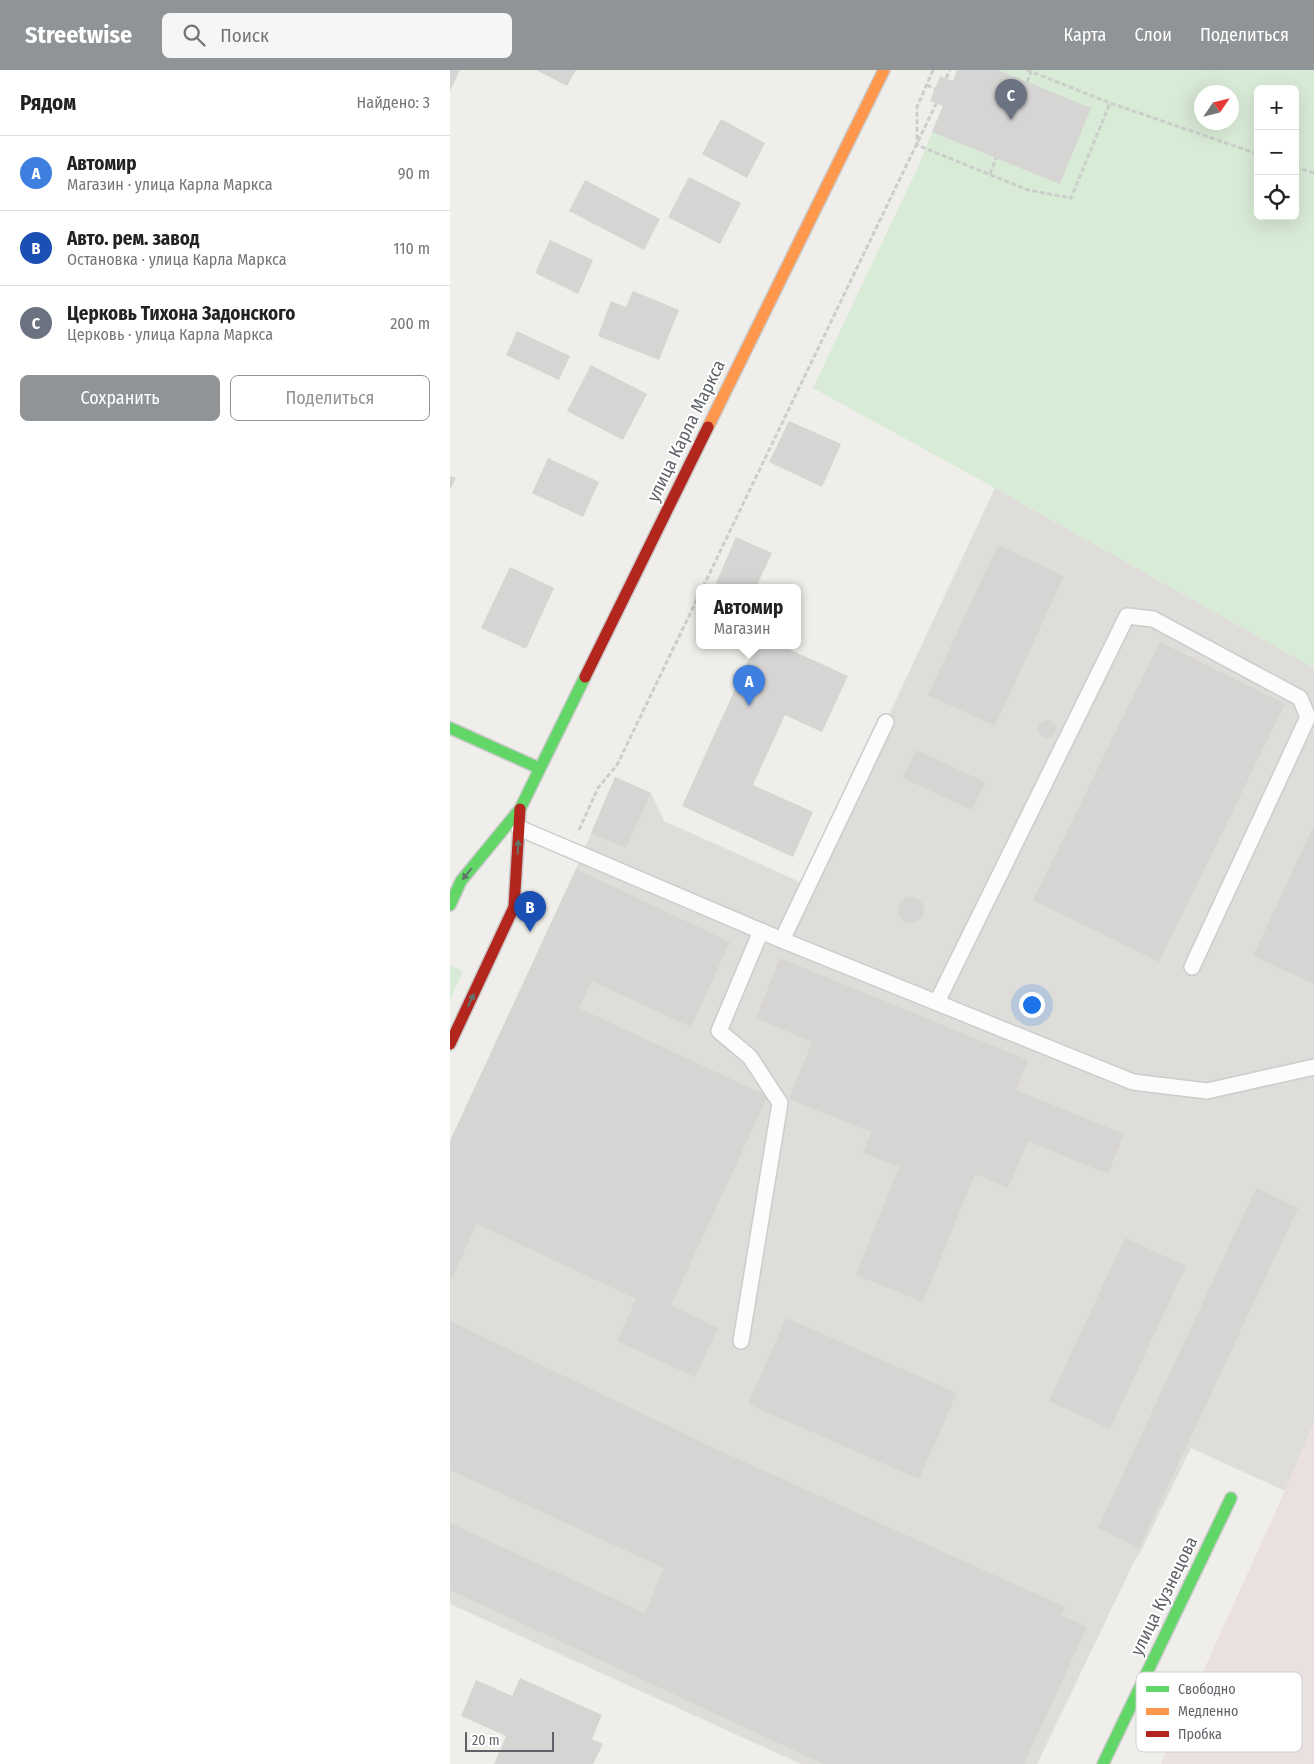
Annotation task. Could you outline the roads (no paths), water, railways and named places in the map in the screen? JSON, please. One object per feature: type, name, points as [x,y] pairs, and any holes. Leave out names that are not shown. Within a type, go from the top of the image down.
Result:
[{"type":"main road","name":"улица Карла Маркса","points":[[450,905],[462,881],[520,808],[884,70]]},
{"type":"main road","points":[[450,728],[540,768]]},
{"type":"main road","name":"улица Карла Маркса","points":[[450,1044],[514,907],[520,808]]},
{"type":"main road","name":"улица Кузнецова","points":[[1147,1672],[1231,1498]]},
{"type":"main road","name":"улица Кузнецова","points":[[1103,1764],[1136,1695]]},
{"type":"lane","points":[[937,1002],[1127,616],[1153,619],[1300,698],[1308,717],[1192,967]]},
{"type":"lane","points":[[782,940],[886,722]]},
{"type":"lane","points":[[519,828],[782,940],[1133,1082],[1207,1091],[1314,1067]]},
{"type":"lane","points":[[741,1340],[780,1103],[750,1058],[719,1031],[761,931]]},
{"type":"place","name":"Церковь Тихона Задонского","points":[[1011,120]]},
{"type":"place","name":"Автомир","points":[[749,706]]},
{"type":"place","name":"Авто. рем. завод","points":[[530,932]]}]
